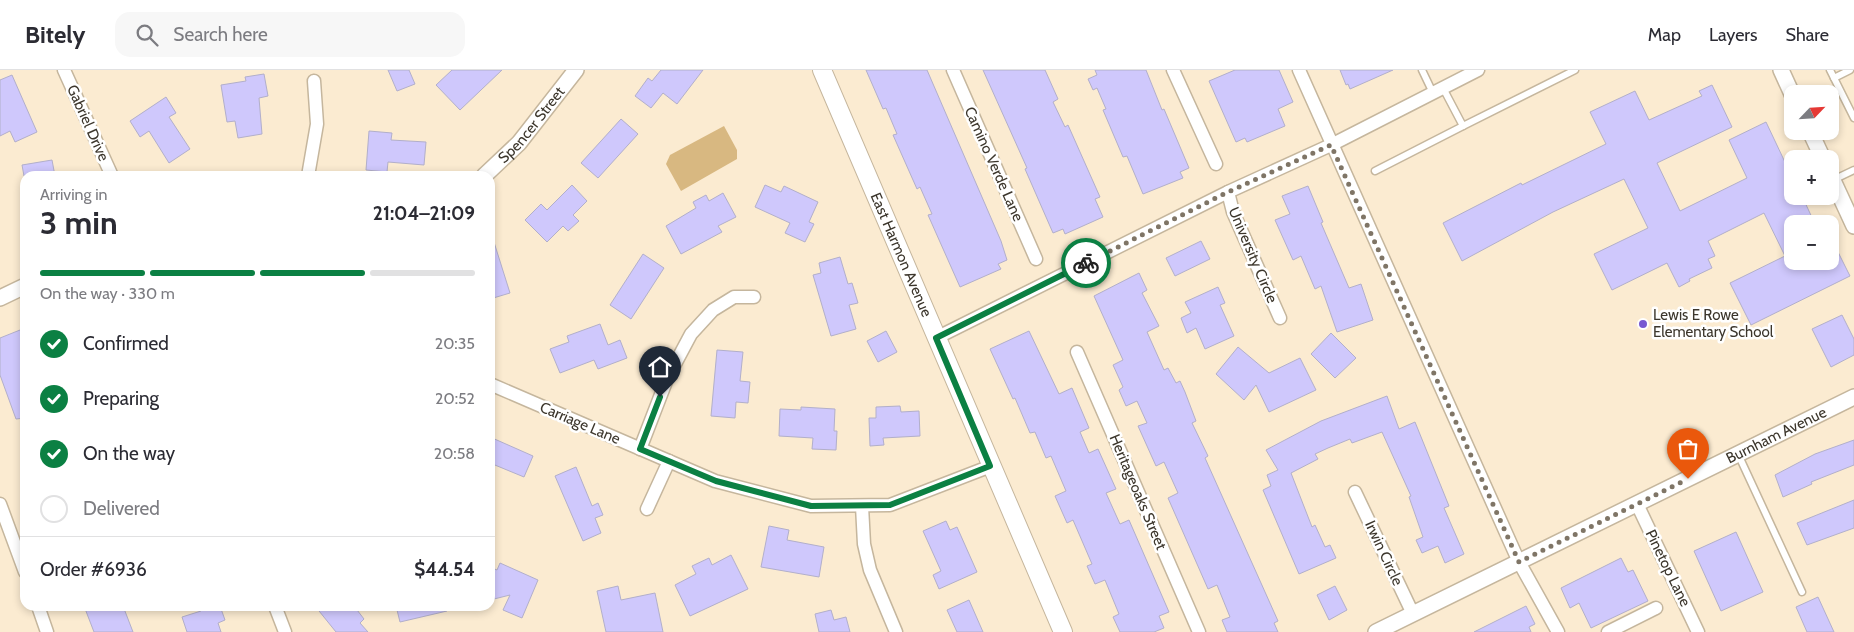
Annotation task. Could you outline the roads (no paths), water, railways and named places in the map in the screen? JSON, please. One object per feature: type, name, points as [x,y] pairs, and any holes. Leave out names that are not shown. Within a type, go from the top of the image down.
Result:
[{"type":"main road","name":"East Harmon Avenue","points":[[822,70],[990,466],[1063,632]]},
{"type":"street","name":"Gabriel Drive","points":[[64,70],[110,171]]},
{"type":"street","name":"Spencer Street","points":[[489,171],[525,136],[576,70]]},
{"type":"street","name":"Camino Verde Lane","points":[[953,70],[1036,259]]},
{"type":"street","points":[[1174,70],[1216,164]]},
{"type":"street","points":[[1298,70],[1519,562],[1558,632]]},
{"type":"street","points":[[936,338],[1228,192],[1331,145],[1478,70]]},
{"type":"street","points":[[1781,70],[1788,85]]},
{"type":"street","points":[[309,171],[317,124],[314,80]]},
{"type":"street","name":"University Circle","points":[[1228,192],[1233,212],[1280,318]]},
{"type":"street","points":[[1839,193],[1854,226]]},
{"type":"street","points":[[0,298],[20,288]]},
{"type":"street","points":[[640,449],[667,379],[691,334],[713,310],[734,297],[754,297]]},
{"type":"street","name":"Heritageoaks Street","points":[[1077,352],[1199,632]]},
{"type":"street","name":"Carriage Lane","points":[[495,386],[716,481],[811,506],[890,505],[990,466]]},
{"type":"street","name":"Burnham Avenue","points":[[1376,632],[1854,397]]},
{"type":"street","points":[[647,509],[669,461]]},
{"type":"street","name":"Irwin Circle","points":[[1355,492],[1413,614]]},
{"type":"street","name":"Pinetop Lane","points":[[1637,504],[1698,632]]},
{"type":"street","points":[[862,506],[864,544],[870,570],[896,632]]},
{"type":"street","points":[[1,512],[20,560]]},
{"type":"street","points":[[1608,632],[1656,608]]},
{"type":"street","points":[[40,611],[47,632]]},
{"type":"street","points":[[277,611],[285,632]]},
{"type":"lane","points":[[1422,70],[1463,126]]},
{"type":"lane","points":[[1375,171],[1575,70]]},
{"type":"lane","points":[[1830,70],[1854,116]]},
{"type":"lane","points":[[1834,78],[1850,70]]},
{"type":"lane","points":[[1839,175],[1854,170]]},
{"type":"lane","points":[[1738,454],[1802,592]]},
{"type":"place","name":"Lewis E Rowe Elementary School","points":[[1643,324]]}]
